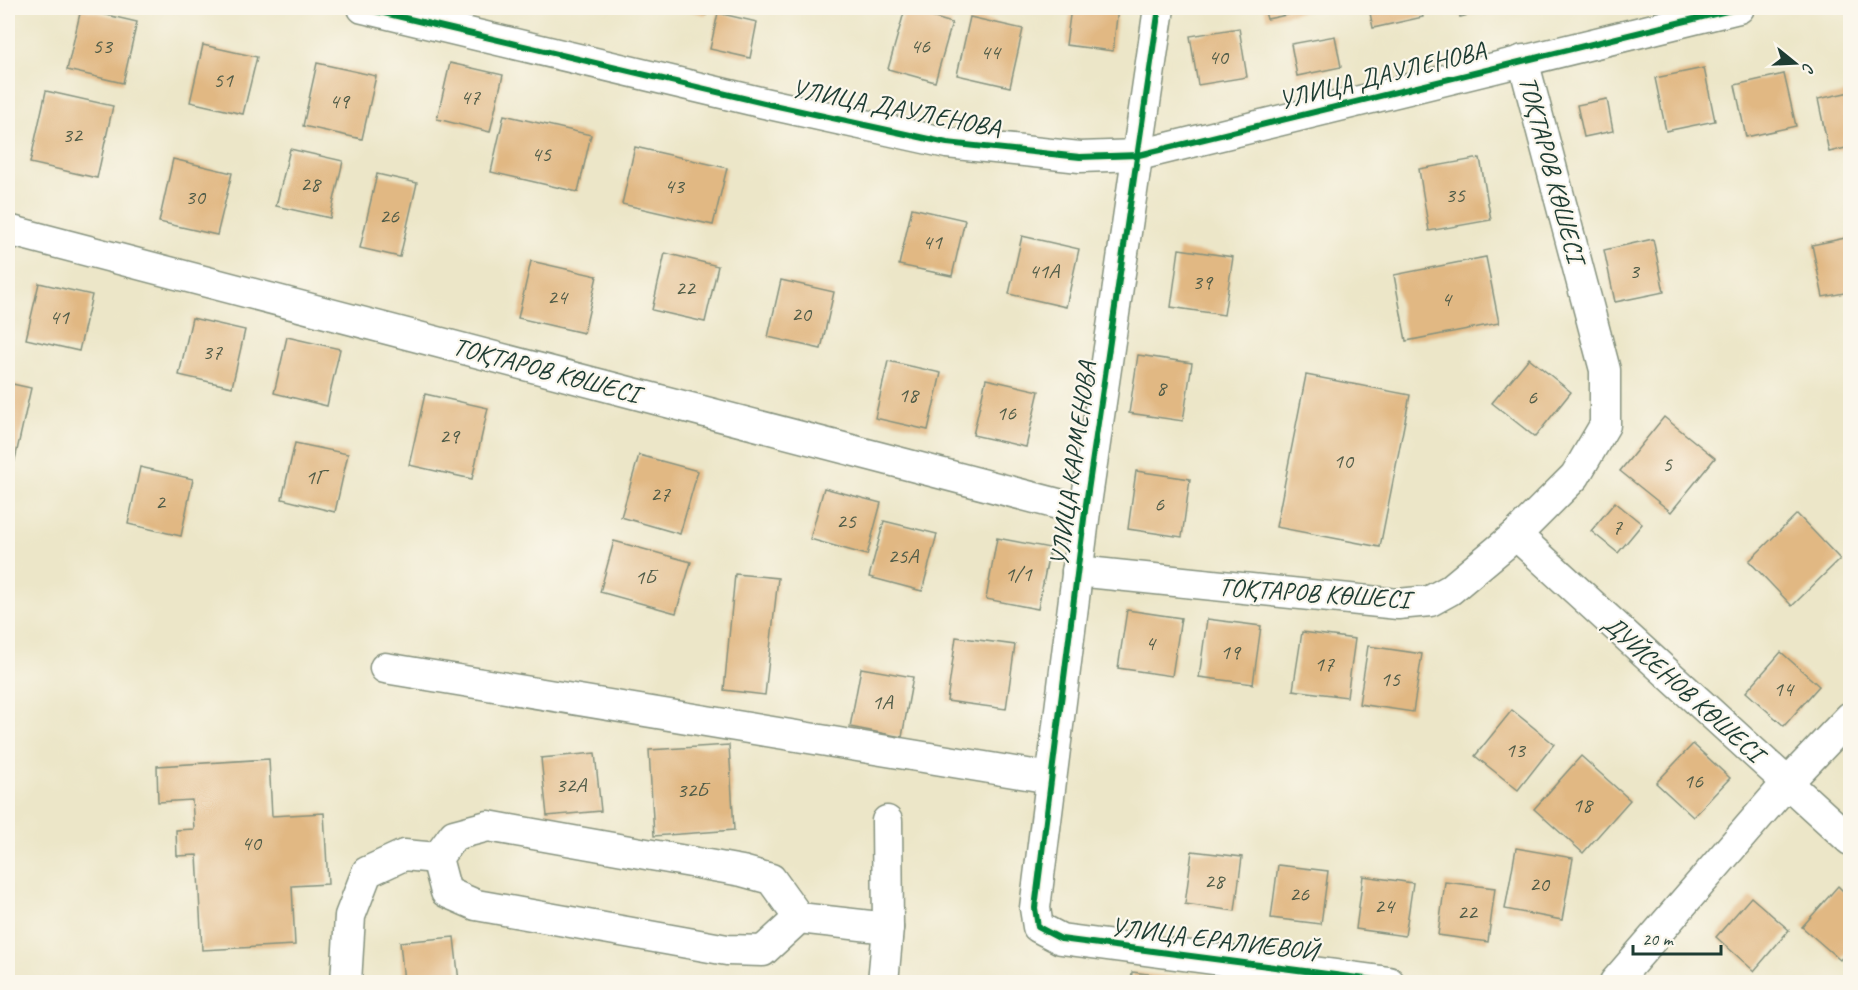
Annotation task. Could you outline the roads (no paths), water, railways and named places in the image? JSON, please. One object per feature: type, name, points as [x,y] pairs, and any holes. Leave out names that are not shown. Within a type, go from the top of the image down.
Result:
[{"type":"street","name":"УЛИЦА ДАУЛЕНОВА","points":[[363,8],[764,103],[947,143],[1080,157],[1139,155],[1739,8]]},
{"type":"street","name":"УЛИЦА КАРМЕНОВА","points":[[1038,927],[1035,908],[1077,571],[1159,8]]},
{"type":"street","name":"ТОҚТАРОВ КӨШЕСІ","points":[[1077,571],[1398,604],[1430,601],[1450,590],[1515,535],[1575,476],[1605,425],[1605,370],[1523,60]]},
{"type":"street","name":"ТОҚТАРОВ КӨШЕСІ","points":[[8,230],[1085,511]]},
{"type":"street","name":"ДУЙСЕНОВ КӨШЕСІ","points":[[1515,535],[1851,840]]},
{"type":"street","points":[[385,668],[1051,778]]},
{"type":"street","points":[[1614,982],[1787,783],[1851,717]]},
{"type":"street","points":[[883,982],[888,928],[887,820]]},
{"type":"street","points":[[437,858],[454,835],[488,826],[742,871],[771,879],[799,918],[888,928]]},
{"type":"street","points":[[346,982],[350,916],[368,872],[404,855],[437,858]]},
{"type":"street","points":[[437,858],[446,892],[476,904],[727,950],[763,951],[799,918]]},
{"type":"street","name":"УЛИЦА ЕРАЛИЕВОЙ","points":[[1038,927],[1060,939],[1389,982]]}]
